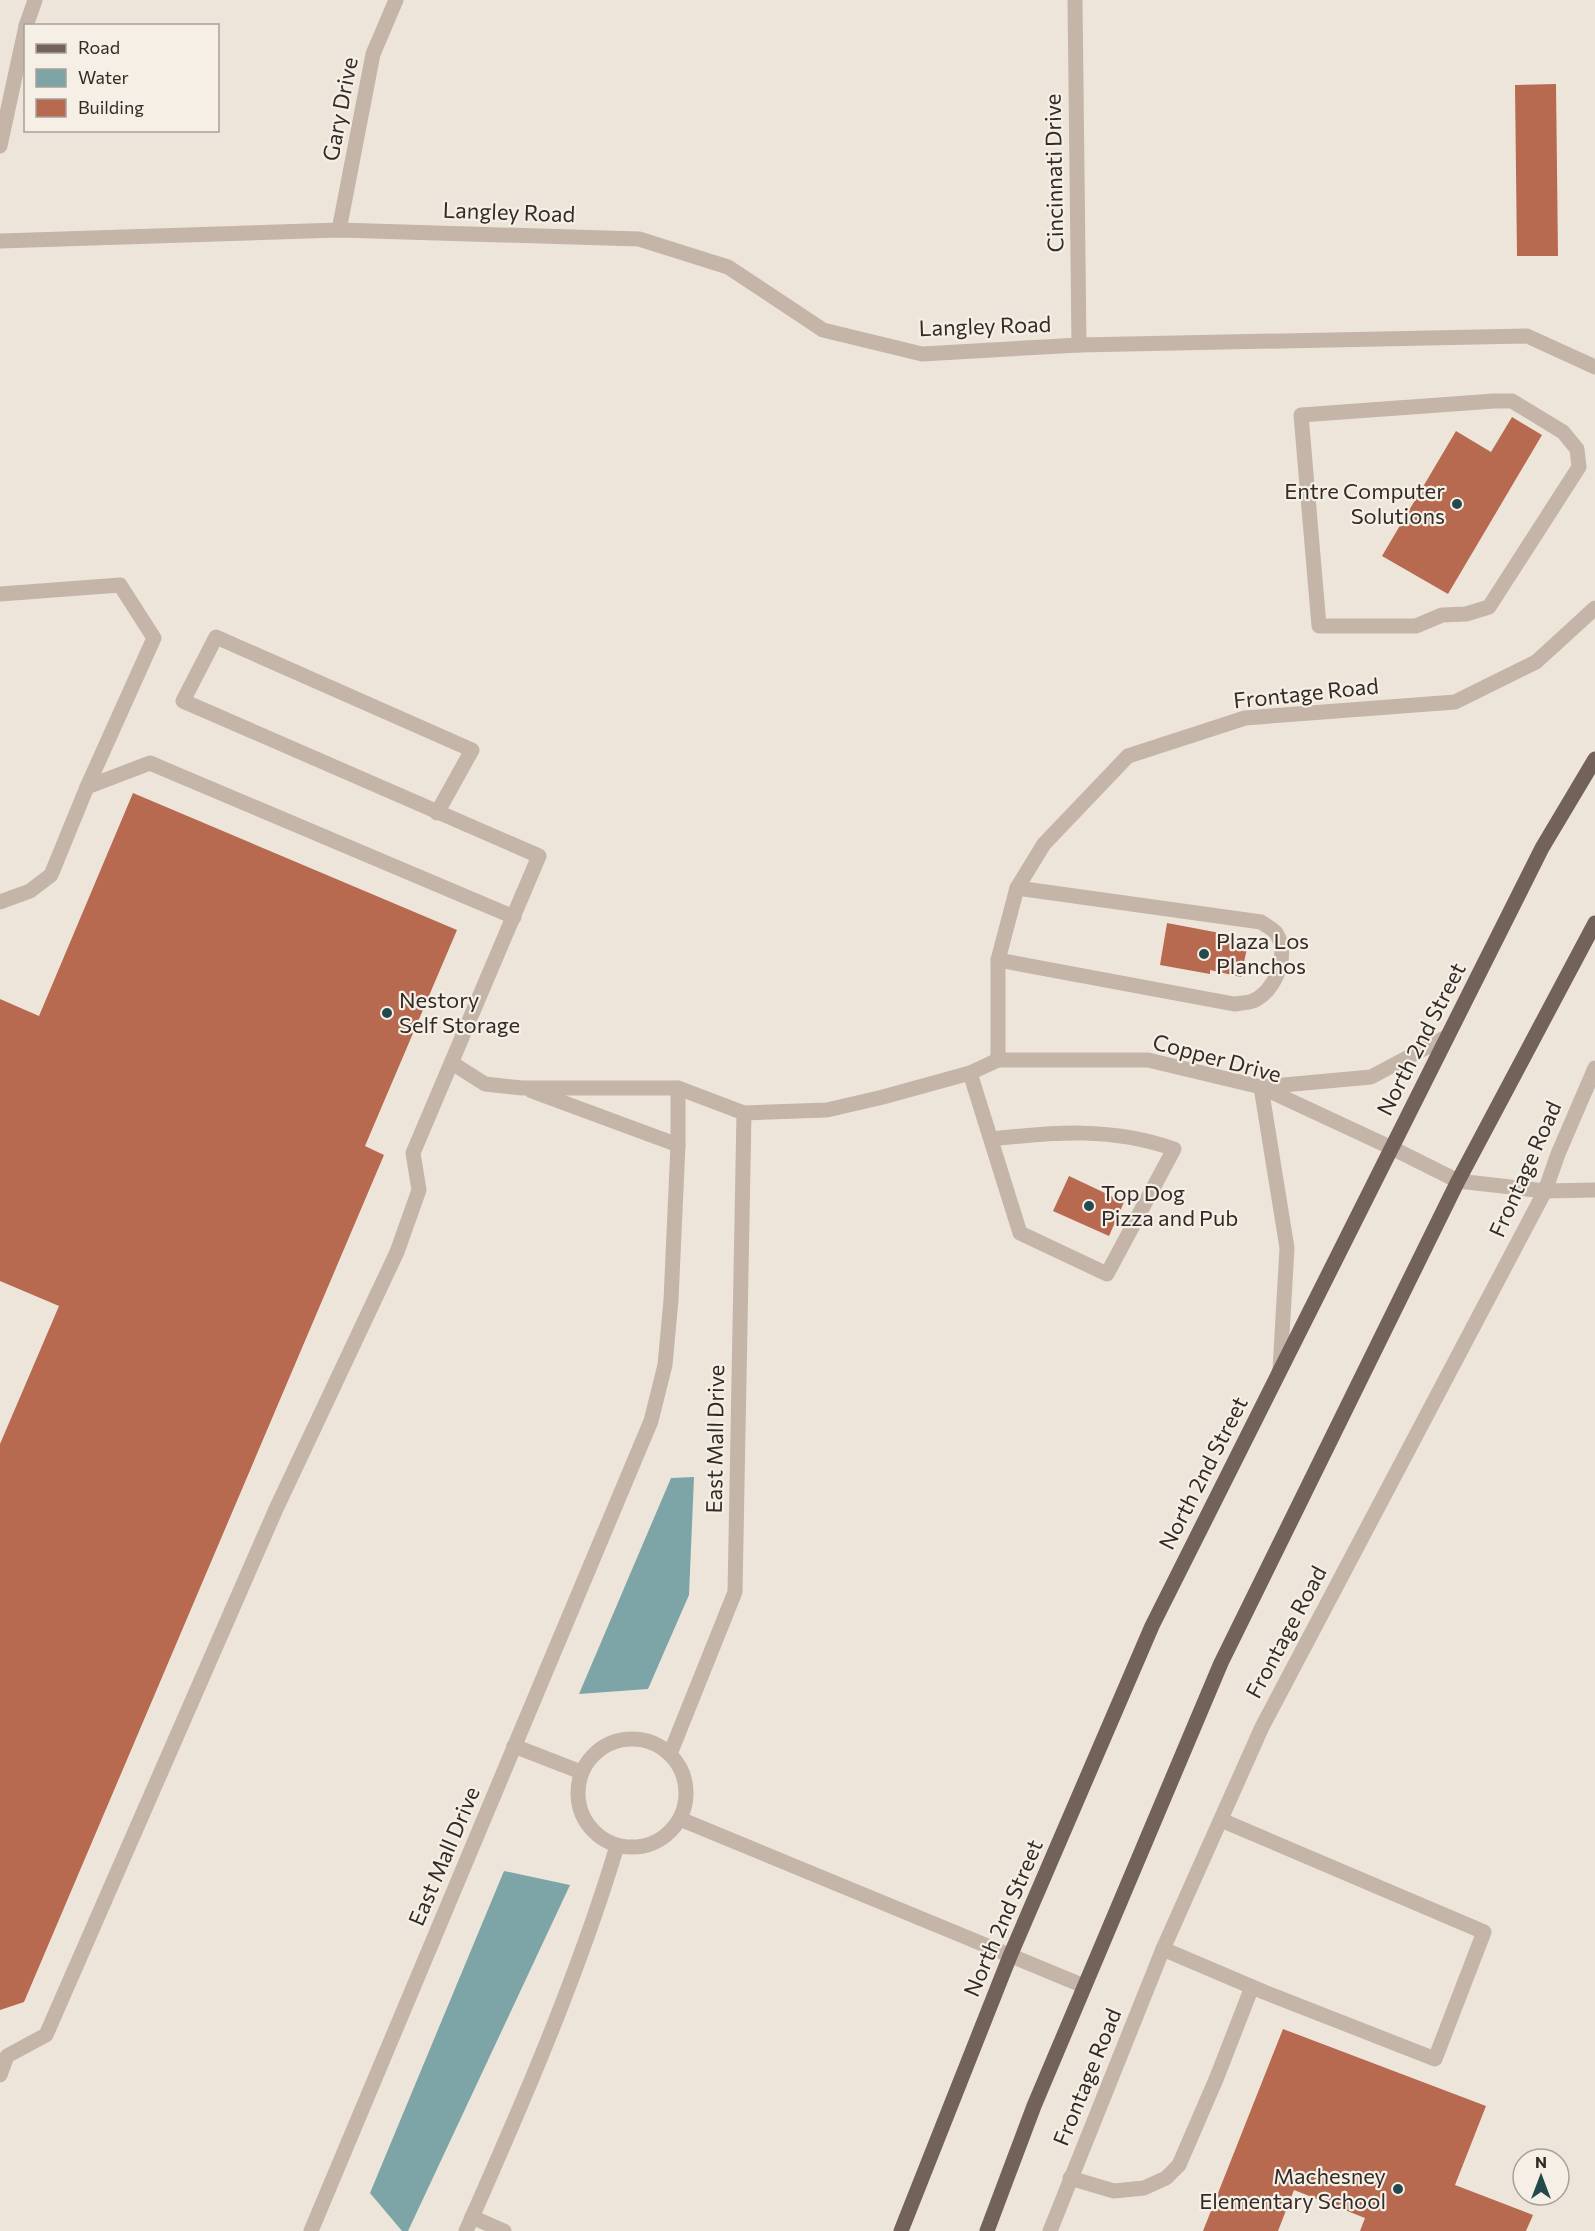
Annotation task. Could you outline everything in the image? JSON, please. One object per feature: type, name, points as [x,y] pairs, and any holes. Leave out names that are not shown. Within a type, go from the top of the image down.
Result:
[{"type":"main road","name":"North 2nd Street","points":[[901,2231],[1010,1956],[1152,1626],[1542,849],[1595,759]]},
{"type":"main road","points":[[987,2231],[1034,2106],[1221,1663],[1458,1181],[1595,923]]},
{"type":"street","points":[[27,24],[35,0]]},
{"type":"street","name":"Gary Drive","points":[[339,230],[373,54],[396,0]]},
{"type":"street","name":"Cincinnati Drive","points":[[1075,0],[1079,345]]},
{"type":"street","points":[[0,146],[24,35]]},
{"type":"street","name":"Langley Road","points":[[0,242],[339,230],[639,239],[728,267],[823,330],[922,354],[1079,345],[1527,336],[1595,367]]},
{"type":"street","points":[[1512,401],[1563,432],[1577,449],[1578,468],[1489,607],[1466,614],[1442,615],[1416,626],[1319,626],[1301,415],[1447,405],[1512,401]]},
{"type":"street","points":[[0,594],[120,585],[154,639],[87,787],[51,875],[30,891],[0,902]]},
{"type":"street","name":"Frontage Road","points":[[998,1060],[998,960],[1017,888],[1044,844],[1128,756],[1245,718],[1455,702],[1536,662],[1595,608]]},
{"type":"street","points":[[0,2075],[7,2056],[46,2035],[276,1509],[397,1252],[419,1190],[413,1153],[539,856],[438,813],[183,701],[216,637],[472,750],[438,813]]},
{"type":"street","points":[[87,787],[150,763],[514,917]]},
{"type":"street","points":[[998,960],[1234,1004],[1253,1000],[1267,991],[1278,974],[1282,952],[1276,932],[1261,922],[1017,888]]},
{"type":"street","points":[[1280,1369],[1287,1248],[1261,1088],[1371,1077],[1446,1037]]},
{"type":"street","name":"Copper Drive","points":[[744,1113],[827,1110],[883,1098],[970,1073],[998,1060],[1148,1060],[1261,1088],[1458,1181],[1545,1191],[1595,1190]]},
{"type":"street","points":[[452,1064],[485,1084],[522,1088],[678,1088],[744,1113]]},
{"type":"street","name":"Frontage Road","points":[[1050,2231],[1164,1949],[1262,1727],[1545,1191],[1562,1144],[1595,1068]]},
{"type":"street","points":[[970,1073],[1020,1233],[1107,1274],[1174,1149],[1150,1140],[1102,1134],[1055,1132],[991,1139]]},
{"type":"street","points":[[522,1088],[678,1145]]},
{"type":"street","name":"East Mall Drive","points":[[311,2231],[651,1420],[665,1365],[671,1300],[678,1145],[678,1088]]},
{"type":"street","name":"East Mall Drive","points":[[670,1754],[735,1592],[744,1113]]},
{"type":"street","points":[[638,1738],[655,1743],[670,1754],[681,1768],[686,1784],[686,1802],[680,1819],[669,1833],[653,1843],[635,1848],[617,1846],[600,1838],[587,1825],[579,1808],[577,1790],[581,1772],[590,1757],[604,1746],[621,1739],[638,1738]]},
{"type":"street","points":[[514,1746],[581,1772]]},
{"type":"street","points":[[680,1819],[1084,1986]]},
{"type":"street","points":[[1164,1949],[1252,1987],[1435,2059],[1484,1932],[1221,1820]]},
{"type":"street","points":[[504,2231],[469,2224],[503,2147],[591,1926],[617,1846]]},
{"type":"street","points":[[1070,2178],[1114,2191],[1144,2187],[1166,2178],[1179,2165],[1252,1987]]},
{"type":"water","points":[[694,1477],[689,1595],[648,1689],[579,1694],[671,1478]]},
{"type":"water","points":[[504,1871],[570,1885],[408,2231],[402,2231],[370,2193]]},
{"type":"building","points":[[1556,84],[1558,256],[1517,256],[1515,85]]},
{"type":"building","name":"Entre Computer Solutions","points":[[1512,417],[1542,435],[1448,594],[1382,556],[1456,431],[1491,452]]},
{"type":"building","points":[[133,793],[457,930],[365,1146],[384,1155],[24,2002],[0,2010],[0,1444],[59,1306],[0,1281],[0,999],[39,1016]]},
{"type":"building","name":"Plaza Los Planchos","points":[[1167,923],[1220,933],[1220,937],[1248,943],[1241,977],[1210,970],[1210,974],[1160,965]]},
{"type":"building","name":"Top Dog Pizza and Pub","points":[[1069,1176],[1124,1202],[1109,1236],[1053,1211]]},
{"type":"building","name":"Machesney Elementary School","points":[[1283,2029],[1486,2106],[1455,2185],[1533,2215],[1526,2231],[1360,2231],[1365,2218],[1294,2190],[1278,2231],[1203,2231]]},
{"type":"place","name":"Entre Computer Solutions","points":[[1457,504]]},
{"type":"place","name":"Plaza Los Planchos","points":[[1204,954]]},
{"type":"place","name":"Nestory Self Storage","points":[[387,1013]]},
{"type":"place","name":"Top Dog Pizza and Pub","points":[[1089,1206]]},
{"type":"place","name":"Machesney Elementary School","points":[[1398,2189]]}]
